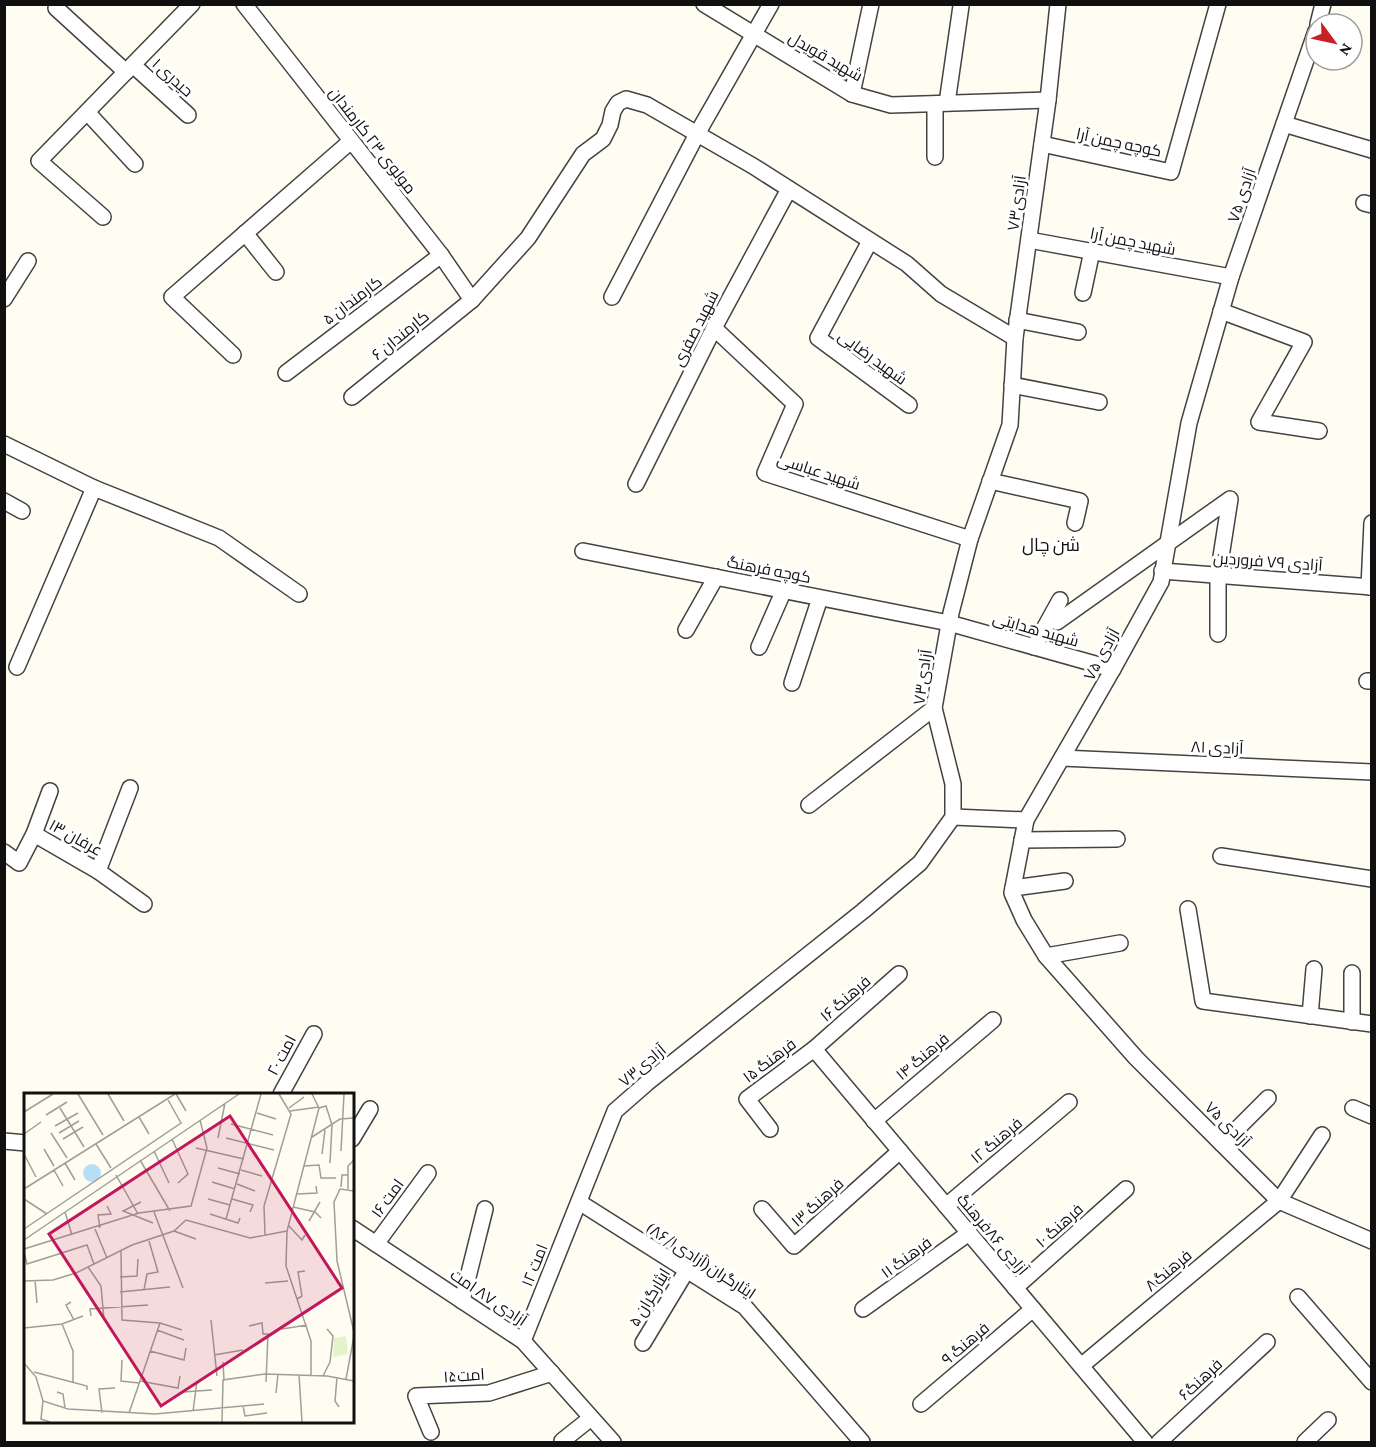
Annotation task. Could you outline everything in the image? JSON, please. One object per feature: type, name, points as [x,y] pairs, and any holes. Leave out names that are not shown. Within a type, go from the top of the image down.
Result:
[{"type":"street","points":[[103,217],[39,161],[192,4]]},
{"type":"street","name":"مولوی ۲۳ کارمندان","points":[[244,4],[441,255],[472,300]]},
{"type":"street","name":"شهید قویدل","points":[[704,4],[852,94],[891,105],[1048,100]]},
{"type":"street","points":[[612,297],[697,134],[771,4]]},
{"type":"street","points":[[852,94],[871,4]]},
{"type":"street","name":"آزادی۷۳","points":[[579,1202],[615,1111],[921,863],[953,817],[953,784],[934,708],[949,623],[970,539],[1010,425],[1017,320],[1048,100],[1058,4]]},
{"type":"street","name":"کوچه چمن آرا","points":[[1042,144],[1171,171],[1218,4]]},
{"type":"street","points":[[935,157],[941,104],[961,6]]},
{"type":"street","name":"حیدری ۱","points":[[56,8],[188,115]]},
{"type":"street","name":"آزادی ۷۵","points":[[1279,1200],[1136,1058],[1046,956],[1024,920],[1012,893],[1026,820],[1161,582],[1189,423],[1231,278],[1304,66]]},
{"type":"street","name":"کارمندان ۶","points":[[352,397],[472,300],[528,238],[584,154],[603,139],[618,103],[626,99],[647,105],[789,189],[907,264],[941,294],[1015,338]]},
{"type":"street","points":[[87,112],[135,164]]},
{"type":"street","points":[[1284,124],[1371,150]]},
{"type":"street","points":[[233,355],[172,297],[351,141]]},
{"type":"street","name":"شهید صفری","points":[[636,484],[714,328],[789,189]]},
{"type":"street","points":[[245,233],[276,272]]},
{"type":"street","name":"شهید چمن آرا","points":[[1029,240],[1231,278]]},
{"type":"street","name":"شهید رضایی","points":[[870,241],[818,338],[909,405]]},
{"type":"street","points":[[1083,293],[1092,251]]},
{"type":"street","name":"کارمندان ۵","points":[[286,373],[441,255]]},
{"type":"street","points":[[6,292],[28,261]]},
{"type":"street","points":[[1221,311],[1304,342],[1259,422],[1319,431]]},
{"type":"street","points":[[1017,320],[1078,332]]},
{"type":"street","name":"شهید عباسی","points":[[714,328],[795,404],[765,473],[970,539]]},
{"type":"street","points":[[1012,385],[1099,402]]},
{"type":"street","points":[[4,444],[94,488],[219,538],[298,594]]},
{"type":"street","points":[[990,482],[1080,501],[1075,523]]},
{"type":"street","points":[[17,667],[94,488]]},
{"type":"street","points":[[1057,622],[1230,499],[1218,576],[1218,634]]},
{"type":"street","points":[[4,501],[22,511]]},
{"type":"street","points":[[1370,587],[1371,523]]},
{"type":"street","name":"کوچه فرهنگ","points":[[583,551],[949,623]]},
{"type":"street","name":"آزادی ۷۹ فروردین","points":[[1162,572],[1370,587]]},
{"type":"street","points":[[686,630],[716,578]]},
{"type":"street","points":[[759,647],[784,590]]},
{"type":"street","points":[[792,683],[820,598]]},
{"type":"street","points":[[1034,647],[1060,600]]},
{"type":"street","name":"شهید هدایتی","points":[[949,623],[1113,669]]},
{"type":"street","points":[[809,805],[934,708]]},
{"type":"street","name":"آزادی ۸۱","points":[[1062,758],[1371,772]]},
{"type":"street","name":"عرفان ۱۳","points":[[4,852],[19,863],[34,834],[98,871],[130,788]]},
{"type":"street","points":[[34,834],[50,790]]},
{"type":"street","points":[[953,817],[1026,820]]},
{"type":"street","points":[[1022,840],[1117,839]]},
{"type":"street","points":[[1221,856],[1371,879]]},
{"type":"street","points":[[98,871],[144,904]]},
{"type":"street","points":[[1013,888],[1065,881]]},
{"type":"street","points":[[1188,909],[1203,1001],[1371,1024]]},
{"type":"street","points":[[1046,956],[1120,944]]},
{"type":"street","points":[[1310,1016],[1314,969]]},
{"type":"street","points":[[1352,973],[1352,1022]]},
{"type":"street","name":"فرهنگ ۱۶","points":[[814,1049],[899,974]]},
{"type":"street","name":"فرهنگ ۱۴","points":[[874,1121],[993,1020]]},
{"type":"street","name":"امت ۲۰","points":[[282,1093],[314,1034]]},
{"type":"street","name":"آزادی ۸۶فرهنگ","points":[[814,1049],[1145,1443]]},
{"type":"street","name":"فرهنگ ۱۵","points":[[770,1129],[747,1099],[814,1049]]},
{"type":"street","points":[[1222,1144],[1268,1098]]},
{"type":"street","name":"فرهنگ ۱۲","points":[[946,1206],[1069,1102]]},
{"type":"street","points":[[1353,1108],[1371,1116]]},
{"type":"street","points":[[354,1136],[370,1109]]},
{"type":"street","name":"فرهنگ۸","points":[[1081,1366],[1279,1200],[1322,1135]]},
{"type":"street","points":[[4,1141],[24,1143]]},
{"type":"street","name":"فرهنگ ۱۳","points":[[762,1209],[794,1246],[900,1151]]},
{"type":"street","name":"امت ۱۶","points":[[376,1244],[428,1173]]},
{"type":"street","name":"فرهنگ ۱۰","points":[[1015,1288],[1126,1189]]},
{"type":"street","points":[[1279,1200],[1371,1241]]},
{"type":"street","name":"ایثارگران(آزادی۸۶/۱)","points":[[579,1202],[745,1307],[862,1443]]},
{"type":"street","name":"امت ۱۲","points":[[523,1341],[579,1202]]},
{"type":"street","points":[[462,1300],[485,1209]]},
{"type":"street","name":"آزادی ۸۷ امت","points":[[354,1229],[523,1341],[613,1443]]},
{"type":"street","name":"فرهنگ ۱۱","points":[[863,1309],[969,1233]]},
{"type":"street","name":"ایثارگران ۵","points":[[643,1343],[687,1270]]},
{"type":"street","points":[[1298,1297],[1371,1382]]},
{"type":"street","name":"فرهنگ ۹","points":[[921,1404],[1033,1309]]},
{"type":"street","name":"فرهنگ۶","points":[[1159,1443],[1266,1342]]},
{"type":"street","name":"امت۱۵","points":[[431,1432],[416,1396],[489,1393],[552,1373]]},
{"type":"street","points":[[562,1441],[591,1418]]},
{"type":"street","points":[[1305,1443],[1328,1420]]},
{"type":"district","name":"شن چال","points":[[1051,545]]}]
